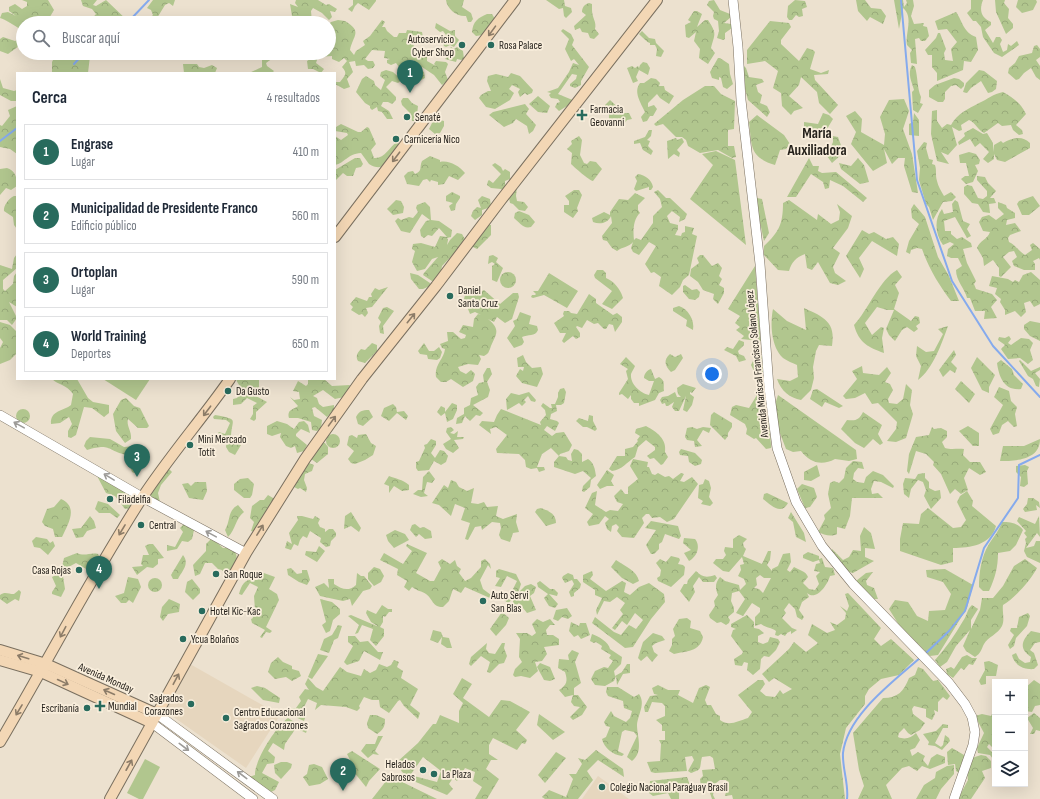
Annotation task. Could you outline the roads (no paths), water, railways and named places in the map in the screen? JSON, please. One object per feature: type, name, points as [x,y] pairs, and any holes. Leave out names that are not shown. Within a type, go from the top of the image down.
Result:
[{"type":"main road","points":[[336,236],[515,0]]},
{"type":"main road","points":[[110,799],[246,553],[305,459],[362,379],[658,0]]},
{"type":"main road","points":[[0,742],[44,668],[80,600],[142,497],[229,380]]},
{"type":"main road","name":"Avenida Monday","points":[[0,650],[157,714]]},
{"type":"main road","name":"Avenida Monday","points":[[0,660],[44,668],[152,723]]},
{"type":"street","name":"Avenida Mariscal Francisco Solano López","points":[[733,0],[738,47],[741,100],[760,264],[769,388],[778,448],[796,502],[822,546],[853,584],[949,683],[965,704],[972,718],[975,732],[974,745],[954,799]]},
{"type":"street","points":[[0,415],[142,497],[246,553]]},
{"type":"street","name":"Avenida Monday","points":[[157,714],[273,799]]},
{"type":"street","name":"Avenida Monday","points":[[152,723],[253,799]]},
{"type":"waterway","points":[[134,16],[149,0]]},
{"type":"waterway","points":[[901,0],[917,180],[952,281],[993,346],[1040,397]]},
{"type":"waterway","points":[[74,64],[78,60]]},
{"type":"waterway","points":[[0,141],[16,129]]},
{"type":"waterway","points":[[925,654],[949,631],[965,611],[984,548],[1018,498],[1019,465],[1040,455]]},
{"type":"waterway","points":[[847,799],[843,753],[846,739],[853,725],[873,700],[921,657]]},
{"type":"place","name":"Autoservicio Cyber Shop","points":[[462,45]]},
{"type":"place","name":"Rosa Palace","points":[[491,45]]},
{"type":"place","name":"Engrase","points":[[410,93]]},
{"type":"place","name":"Farmacia Geovanni","points":[[582,115]]},
{"type":"place","name":"Senaté","points":[[407,117]]},
{"type":"place","name":"Carnicería Nico","points":[[396,139]]},
{"type":"place","name":"Daniel Santa Cruz","points":[[450,296]]},
{"type":"place","name":"Da Gusto","points":[[228,391]]},
{"type":"place","name":"Mini Mercado Totit","points":[[190,445]]},
{"type":"place","name":"Ortoplan","points":[[137,477]]},
{"type":"place","name":"Filadelfia","points":[[110,499]]},
{"type":"place","name":"Central","points":[[141,525]]},
{"type":"place","name":"Casa Rojas","points":[[79,570]]},
{"type":"place","name":"San Roque","points":[[216,574]]},
{"type":"place","name":"World Training","points":[[99,589]]},
{"type":"place","name":"Auto Servi San Blas","points":[[483,601]]},
{"type":"place","name":"Hotel Kic-Kac","points":[[202,611]]},
{"type":"place","name":"Ycua Bolaños","points":[[183,639]]},
{"type":"place","name":"Sagrados Corazones","points":[[191,704]]},
{"type":"place","name":"Mundial","points":[[100,706]]},
{"type":"place","name":"Escribanía","points":[[87,708]]},
{"type":"place","name":"Centro Educacional Sagrados Corazones","points":[[226,718]]},
{"type":"place","name":"Helados Sabrosos","points":[[423,770]]},
{"type":"place","name":"La Plaza","points":[[434,774]]},
{"type":"place","name":"Colegio Nacional Paraguay Brasil","points":[[602,787]]},
{"type":"place","name":"Municipalidad de Presidente Franco","points":[[343,791]]},
{"type":"district","name":"María Auxiliadora","points":[[817,142]]}]
